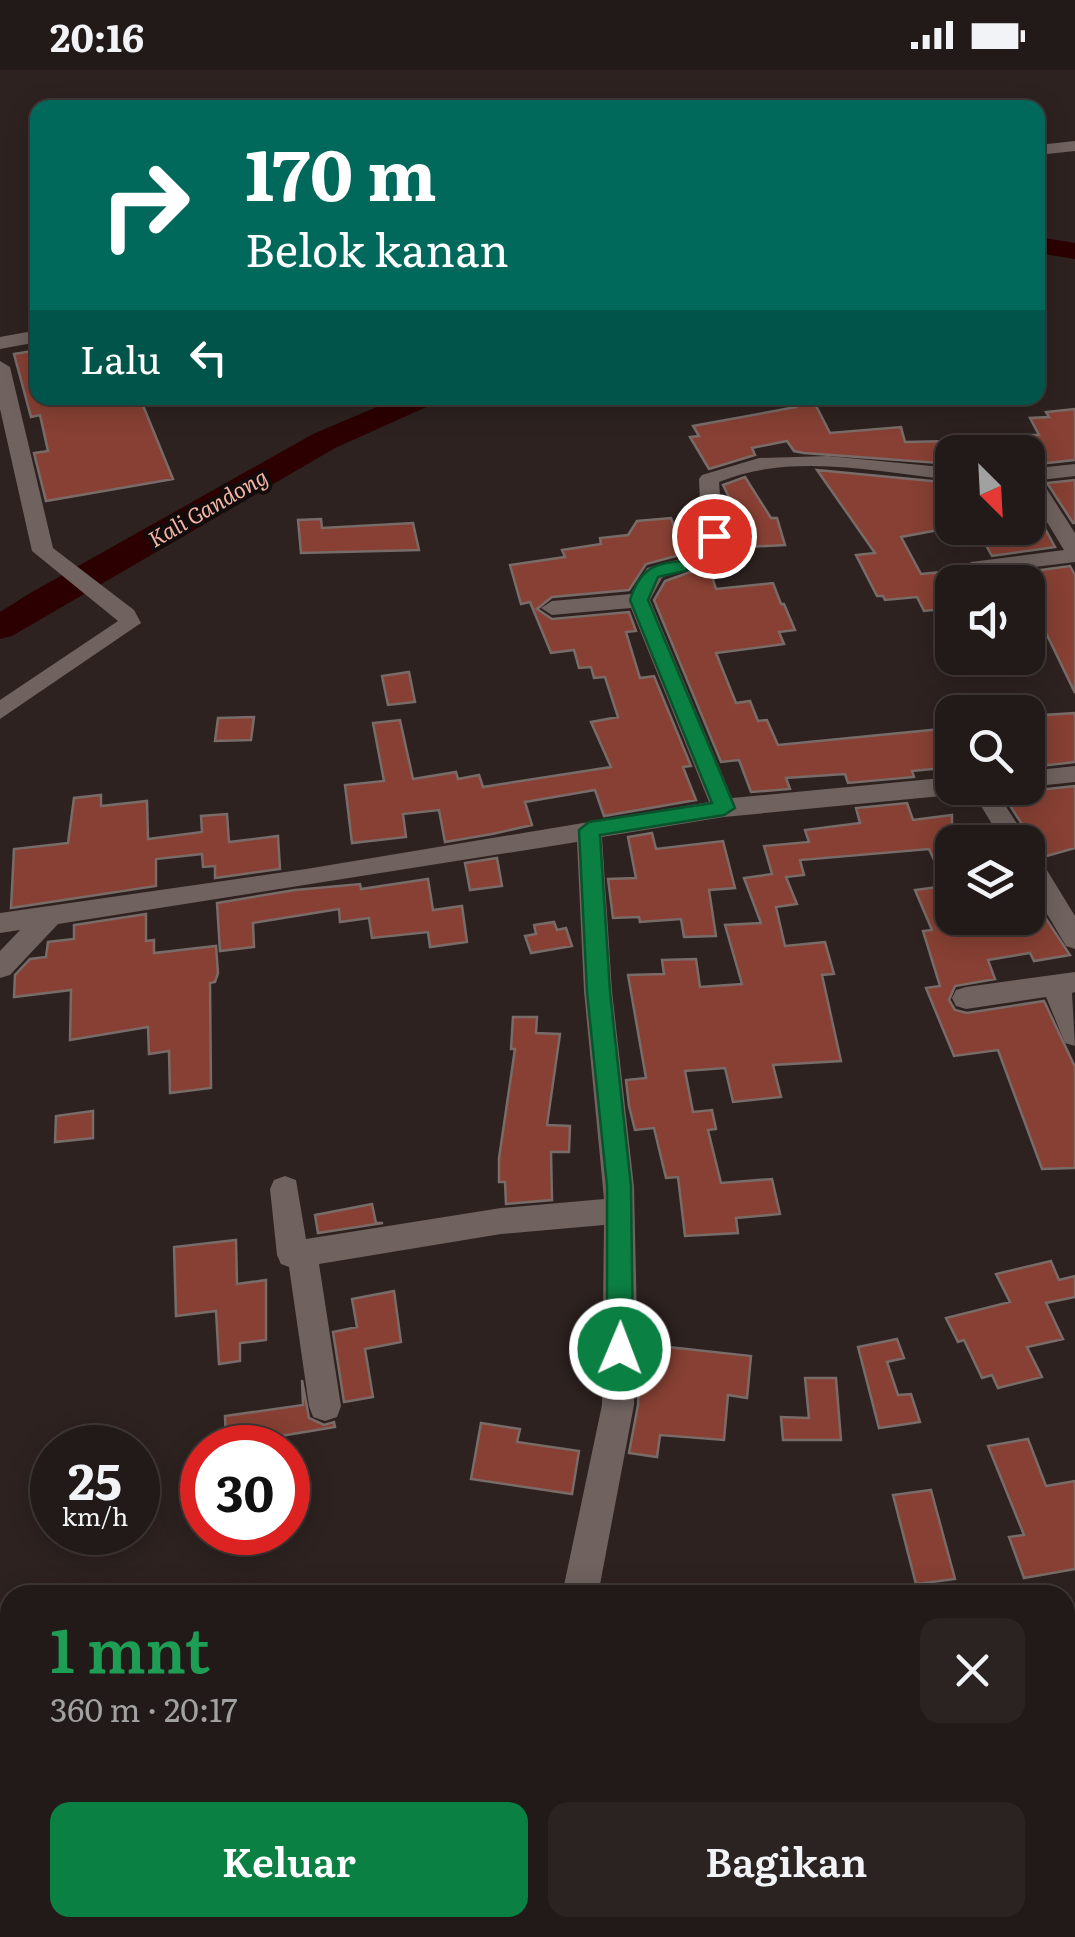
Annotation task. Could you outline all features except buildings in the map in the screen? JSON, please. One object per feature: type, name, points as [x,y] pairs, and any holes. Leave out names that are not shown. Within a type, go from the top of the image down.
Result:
[{"type":"street","points":[[1045,149],[1075,146]]},
{"type":"street","points":[[0,343],[30,337]]},
{"type":"street","points":[[0,367],[43,551],[129,619],[126,628],[0,710]]},
{"type":"street","points":[[724,808],[639,600],[645,579],[652,573],[709,555],[714,536],[709,479],[728,469],[842,461],[935,472]]},
{"type":"street","points":[[1045,474],[1075,470]]},
{"type":"street","points":[[985,565],[1075,552],[1045,503]]},
{"type":"street","points":[[552,608],[639,600]]},
{"type":"street","points":[[1045,777],[1075,774]]},
{"type":"street","points":[[0,923],[724,808],[935,788]]},
{"type":"street","points":[[582,1585],[618,1405],[619,1211],[598,992],[589,830]]},
{"type":"street","points":[[1045,889],[1075,938]]},
{"type":"street","points":[[0,968],[51,916]]},
{"type":"street","points":[[966,998],[1065,984],[1075,1035]]},
{"type":"street","points":[[285,1189],[292,1255],[501,1222],[619,1211]]},
{"type":"street","points":[[302,1254],[325,1406]]},
{"type":"waterway","name":"Kali Gandong","points":[[1045,246],[1075,251]]},
{"type":"waterway","name":"Kali Gandong","points":[[0,628],[324,441],[406,405]]},
{"type":"route","points":[[620,1349],[619,1186],[598,992],[589,830],[724,808],[639,600],[645,579],[652,573],[700,561],[713,549],[714,536]]}]
